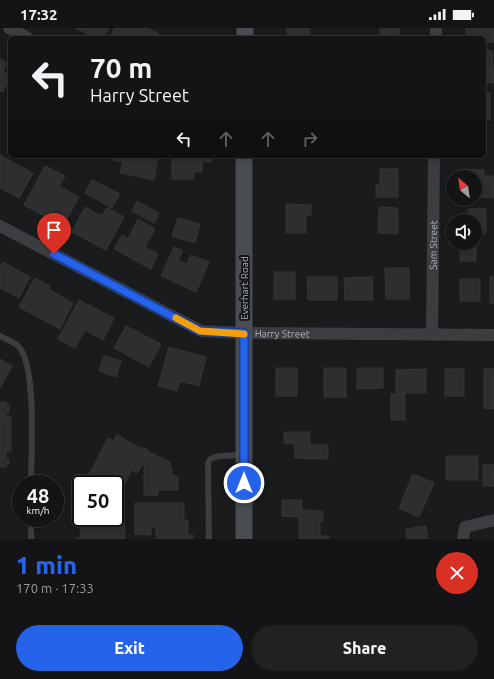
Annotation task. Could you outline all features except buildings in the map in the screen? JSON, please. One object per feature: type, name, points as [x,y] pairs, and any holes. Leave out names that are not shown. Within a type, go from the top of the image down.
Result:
[{"type":"main road","name":"Everhart Road","points":[[244,158],[244,539]]},
{"type":"street","points":[[9,28],[24,36]]},
{"type":"street","name":"Sam Street","points":[[432,335],[434,158]]},
{"type":"street","name":"Harry Street","points":[[0,226],[200,331],[244,333],[494,335]]},
{"type":"street","points":[[464,533],[494,520]]},
{"type":"lane","points":[[0,336],[18,346],[28,367],[31,392],[31,475]]},
{"type":"lane","points":[[209,539],[208,463],[210,458],[216,456],[244,455]]},
{"type":"lane","points":[[31,527],[31,539]]},
{"type":"slow traffic","points":[[176,318],[200,331],[244,334]]},
{"type":"route","points":[[54,254],[200,331],[244,333],[244,483]]}]
